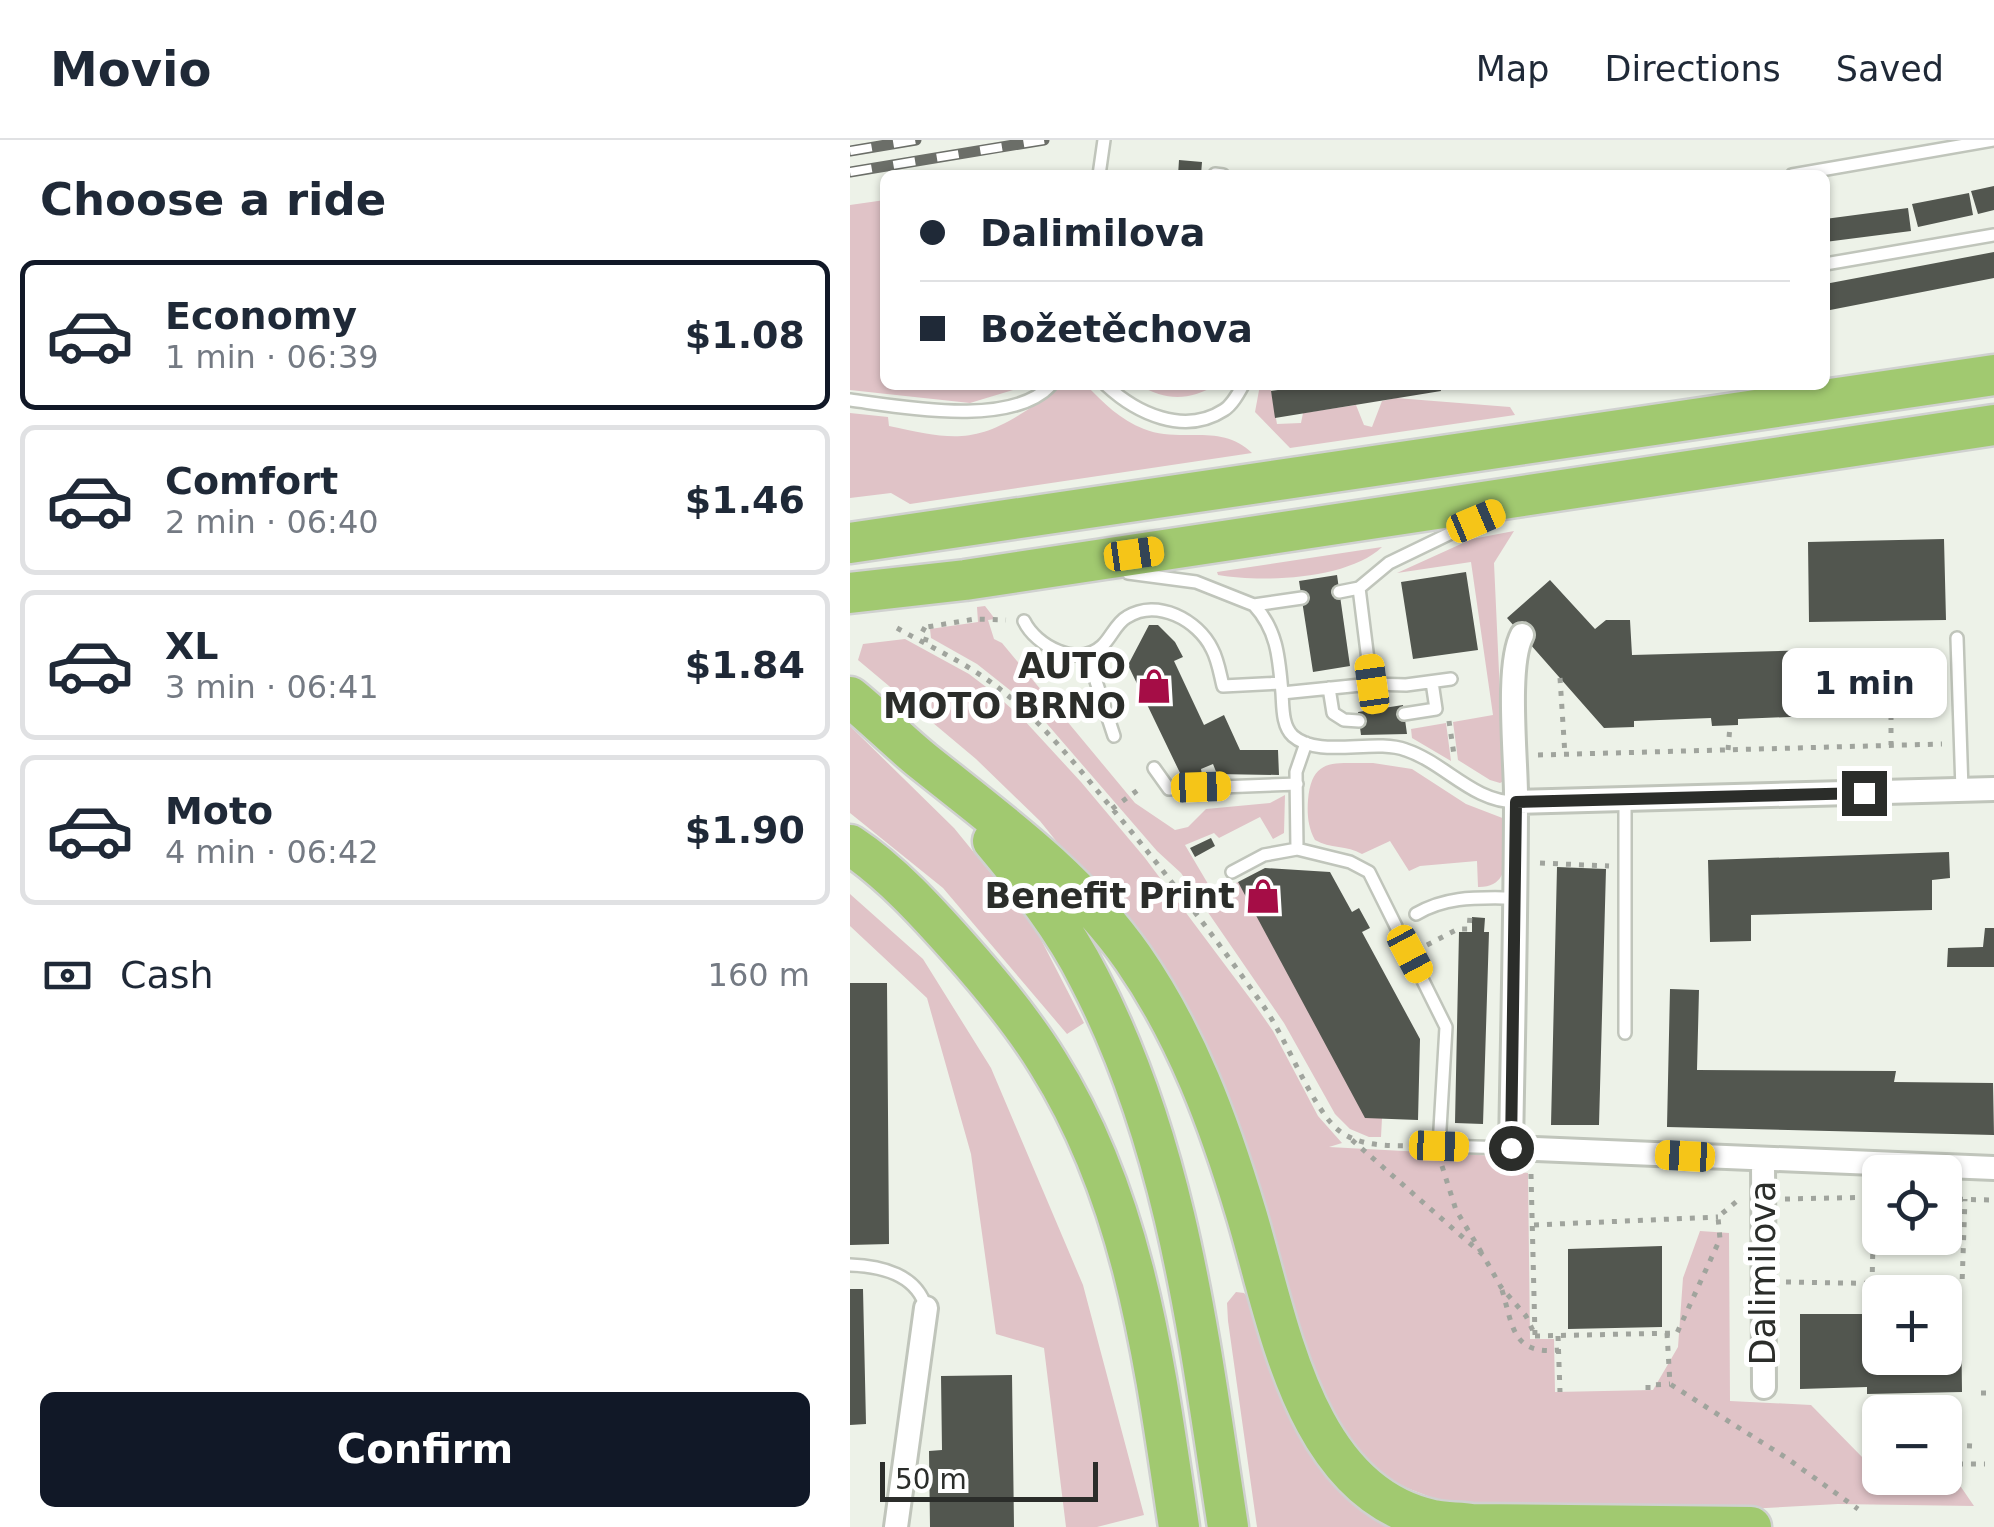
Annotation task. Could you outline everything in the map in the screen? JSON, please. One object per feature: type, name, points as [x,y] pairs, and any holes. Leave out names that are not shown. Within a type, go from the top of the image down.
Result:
[{"type":"highway","points":[[850,543],[1994,375]]},
{"type":"highway","points":[[850,594],[1994,425]]},
{"type":"highway","points":[[850,697],[1067,879],[1133,958],[1175,1027],[1206,1091],[1247,1215],[1286,1357],[1307,1406],[1352,1475],[1390,1503],[1432,1520],[1471,1524],[1751,1527]]},
{"type":"highway","points":[[917,756],[1036,892],[1088,975],[1132,1068],[1181,1234],[1228,1527]]},
{"type":"highway","points":[[850,845],[931,916],[987,979],[1049,1064],[1076,1115],[1123,1227],[1155,1371],[1178,1527]]},
{"type":"street","points":[[1520,1149],[1516,646],[1522,636]]},
{"type":"street","points":[[1516,802],[1994,790]]},
{"type":"street","name":"Dalimilova","points":[[1520,1149],[1994,1168]]},
{"type":"street","name":"Dalimilova","points":[[1763,1160],[1764,1387]]},
{"type":"street","points":[[896,1527],[926,1308]]},
{"type":"lane","points":[[1100,170],[1104,140]]},
{"type":"lane","points":[[1821,170],[1994,140]]},
{"type":"lane","points":[[1830,263],[1994,235]]},
{"type":"lane","points":[[850,400],[980,413],[1041,395],[1046,390]]},
{"type":"lane","points":[[1111,390],[1127,405],[1150,416],[1179,421],[1209,418],[1228,408],[1240,390]]},
{"type":"lane","points":[[1339,592],[1359,588],[1389,563],[1540,493]]},
{"type":"lane","points":[[1060,565],[1196,582],[1254,605],[1302,598]]},
{"type":"lane","points":[[1359,588],[1372,684]]},
{"type":"lane","points":[[1254,605],[1275,637],[1285,725],[1290,734],[1306,743],[1406,749],[1488,797],[1516,802]]},
{"type":"lane","points":[[1024,621],[1038,641],[1078,656],[1099,649],[1123,618],[1158,610],[1197,628],[1213,650],[1223,686],[1329,688],[1451,679]]},
{"type":"lane","points":[[1957,638],[1962,790]]},
{"type":"lane","points":[[1087,654],[1114,736]]},
{"type":"lane","points":[[1404,714],[1436,709],[1432,682]]},
{"type":"lane","points":[[1329,688],[1333,712],[1344,720],[1359,721]]},
{"type":"lane","points":[[1298,849],[1296,772],[1306,743]]},
{"type":"lane","points":[[1154,768],[1169,788],[1297,784]]},
{"type":"lane","points":[[1625,1034],[1626,799]]},
{"type":"lane","points":[[1232,872],[1264,856],[1298,849],[1350,862],[1370,872],[1446,1027],[1439,1146],[1520,1149]]},
{"type":"lane","points":[[1416,914],[1435,903],[1454,899],[1516,898]]},
{"type":"lane","points":[[850,1264],[904,1278],[921,1292],[926,1308]]},
{"type":"path","points":[[925,642],[928,632],[920,628],[975,620],[1024,621]]},
{"type":"path","points":[[897,628],[974,670],[1030,715],[1202,921],[1278,1027],[1320,1106],[1337,1129],[1484,1255]]},
{"type":"path","points":[[1560,678],[1565,754]]},
{"type":"path","points":[[1885,682],[1890,682],[1892,745]]},
{"type":"path","points":[[1436,709],[1449,720],[1454,760]]},
{"type":"path","points":[[1728,750],[1730,726]]},
{"type":"path","points":[[1516,756],[1943,744],[1960,740]]},
{"type":"path","points":[[1112,809],[1128,795]]},
{"type":"path","points":[[1532,863],[1625,866]]},
{"type":"path","points":[[1410,954],[1458,929],[1469,929],[1470,924]]},
{"type":"path","points":[[1352,1139],[1368,1144],[1439,1146],[1448,1191],[1502,1287],[1526,1316],[1536,1336]]},
{"type":"path","points":[[1520,1149],[1534,1225],[1536,1336]]},
{"type":"path","points":[[1534,1225],[1718,1217],[1742,1197],[1862,1197]]},
{"type":"path","points":[[1962,1285],[1965,1199],[1994,1200]]},
{"type":"path","points":[[1536,1336],[1677,1333],[1720,1239],[1718,1217]]},
{"type":"path","points":[[1763,1282],[1862,1285]]},
{"type":"path","points":[[1502,1287],[1513,1330],[1525,1347],[1540,1352],[1559,1350]]},
{"type":"path","points":[[1667,1333],[1670,1384]]},
{"type":"path","points":[[1558,1336],[1560,1392]]},
{"type":"path","points":[[1648,1390],[1648,1385],[1670,1384],[1858,1509]]},
{"type":"path","points":[[1981,1393],[1994,1393]]},
{"type":"path","points":[[1972,1446],[1949,1445],[1948,1464],[1985,1464]]},
{"type":"shaded area","points":[[880,201],[880,390],[1013,390],[970,403],[850,390],[850,205]]},
{"type":"shaded area","points":[[1056,390],[1091,390],[1120,416],[1144,429],[1227,438],[1252,453],[910,504],[891,493],[850,498],[850,413],[888,417],[889,426],[927,434],[973,435],[1006,423]]},
{"type":"shaded area","points":[[1150,390],[1205,390],[1178,397]]},
{"type":"shaded area","points":[[1259,390],[1271,390],[1277,424],[1301,423],[1303,413],[1356,405],[1364,425],[1372,427],[1382,401],[1396,398],[1510,407],[1515,415],[1290,448],[1255,412]]},
{"type":"shaded area","points":[[1514,531],[1494,563],[1504,781],[1500,783],[1458,760],[1453,722],[1493,715],[1471,562],[1397,573],[1472,539]]},
{"type":"shaded area","points":[[1382,547],[1349,566],[1304,576],[1258,578],[1217,572]]},
{"type":"shaded area","points":[[985,606],[995,619],[988,620],[994,639],[1002,643],[1135,803],[1175,830],[1188,827],[1206,809],[1270,803],[1285,795],[1284,833],[1273,839],[1260,817],[1219,838],[1214,833],[1185,845],[1214,894],[1238,882],[1382,1118],[1381,1137],[1350,1129],[1335,1114],[1284,1023],[1181,873],[1157,851],[1035,710],[977,664],[931,638],[930,629],[978,622],[977,607]]},
{"type":"shaded area","points":[[905,639],[969,674],[1023,719],[1145,858],[1255,1005],[1318,1116],[1342,1143],[1329,1147],[1497,1156],[1497,1170],[1528,1173],[1530,1339],[1554,1339],[1555,1392],[1653,1390],[1678,1347],[1683,1278],[1700,1231],[1729,1233],[1730,1401],[1811,1405],[1862,1457],[1862,1495],[1962,1495],[1962,1488],[1974,1506],[1838,1504],[1692,1512],[1446,1503],[1394,1483],[1363,1457],[1320,1394],[1149,956],[1040,821],[976,759],[858,660],[863,644]]},
{"type":"shaded area","points":[[1446,723],[1451,761],[1412,738],[1411,729]]},
{"type":"shaded area","points":[[850,726],[954,828],[1034,926],[1084,1023],[1067,1034],[943,888],[850,813]]},
{"type":"shaded area","points":[[1337,763],[1412,769],[1466,804],[1505,819],[1505,864],[1498,881],[1478,887],[1477,861],[1420,866],[1409,871],[1390,841],[1362,854],[1315,840],[1309,826],[1308,800],[1315,775]]},
{"type":"shaded area","points":[[850,894],[923,959],[991,1068],[1083,1285],[1144,1515],[1097,1527],[1066,1527],[1044,1348],[996,1334],[971,1154],[927,998],[850,926]]},
{"type":"shaded area","points":[[1236,1292],[1244,1293],[1251,1301],[1410,1527],[1257,1527],[1228,1321],[1227,1303]]},
{"type":"building","points":[[1179,160],[1202,162],[1201,170],[1178,170]]},
{"type":"building","points":[[1994,186],[1994,210],[1978,214],[1971,191]]},
{"type":"building","points":[[1969,193],[1973,215],[1918,227],[1912,204]]},
{"type":"building","points":[[1908,208],[1911,231],[1830,241],[1830,218]]},
{"type":"building","points":[[1994,252],[1994,278],[1830,310],[1830,283]]},
{"type":"building","points":[[1441,390],[1441,391],[1275,418],[1271,391]]},
{"type":"building","points":[[1944,539],[1946,620],[1809,622],[1808,542]]},
{"type":"building","points":[[1466,572],[1478,650],[1413,659],[1401,582]]},
{"type":"building","points":[[1337,575],[1350,666],[1313,672],[1299,581]]},
{"type":"building","points":[[1550,580],[1595,629],[1606,620],[1630,620],[1632,655],[1885,648],[1886,713],[1738,719],[1738,725],[1712,726],[1711,718],[1634,721],[1634,727],[1604,728],[1507,618]]},
{"type":"building","points":[[1149,625],[1158,625],[1175,642],[1183,657],[1174,661],[1204,725],[1224,715],[1240,750],[1278,750],[1279,775],[1217,774],[1213,764],[1201,769],[1202,775],[1181,775],[1128,665]]},
{"type":"building","points":[[1403,705],[1407,734],[1361,735],[1358,712]]},
{"type":"building","points":[[1211,838],[1215,846],[1195,857],[1190,848]]},
{"type":"building","points":[[1949,852],[1950,878],[1932,880],[1932,910],[1751,915],[1751,941],[1710,942],[1708,860]]},
{"type":"building","points":[[1557,867],[1606,869],[1599,1125],[1551,1125]]},
{"type":"building","points":[[1265,868],[1330,872],[1352,912],[1359,908],[1370,928],[1362,932],[1420,1039],[1418,1120],[1365,1118],[1238,882]]},
{"type":"building","points":[[1472,917],[1485,918],[1484,932],[1489,932],[1483,1124],[1455,1123],[1459,932],[1472,932]]},
{"type":"building","points":[[1985,928],[1994,928],[1994,967],[1947,967],[1948,948],[1983,947]]},
{"type":"building","points":[[850,983],[887,983],[889,1244],[850,1245]]},
{"type":"building","points":[[1670,989],[1699,990],[1697,1070],[1896,1071],[1894,1082],[1993,1083],[1994,1135],[1667,1127]]},
{"type":"building","points":[[1662,1246],[1662,1327],[1568,1329],[1568,1249]]},
{"type":"building","points":[[850,1289],[863,1289],[866,1424],[850,1425]]},
{"type":"building","points":[[1800,1314],[1862,1314],[1862,1375],[1962,1375],[1962,1392],[1867,1394],[1867,1387],[1800,1389]]},
{"type":"building","points":[[1012,1375],[1014,1527],[930,1527],[929,1451],[942,1450],[941,1376]]},
{"type":"railway","points":[[850,151],[916,140]]},
{"type":"railway","points":[[850,172],[1044,140]]},
{"type":"place","name":"AUTO MOTO BRNO","points":[[1154,686]]},
{"type":"place","name":"Benefit Print","points":[[1263,896]]},
{"type":"route","points":[[1511,1148],[1516,802],[1864,793]]}]
